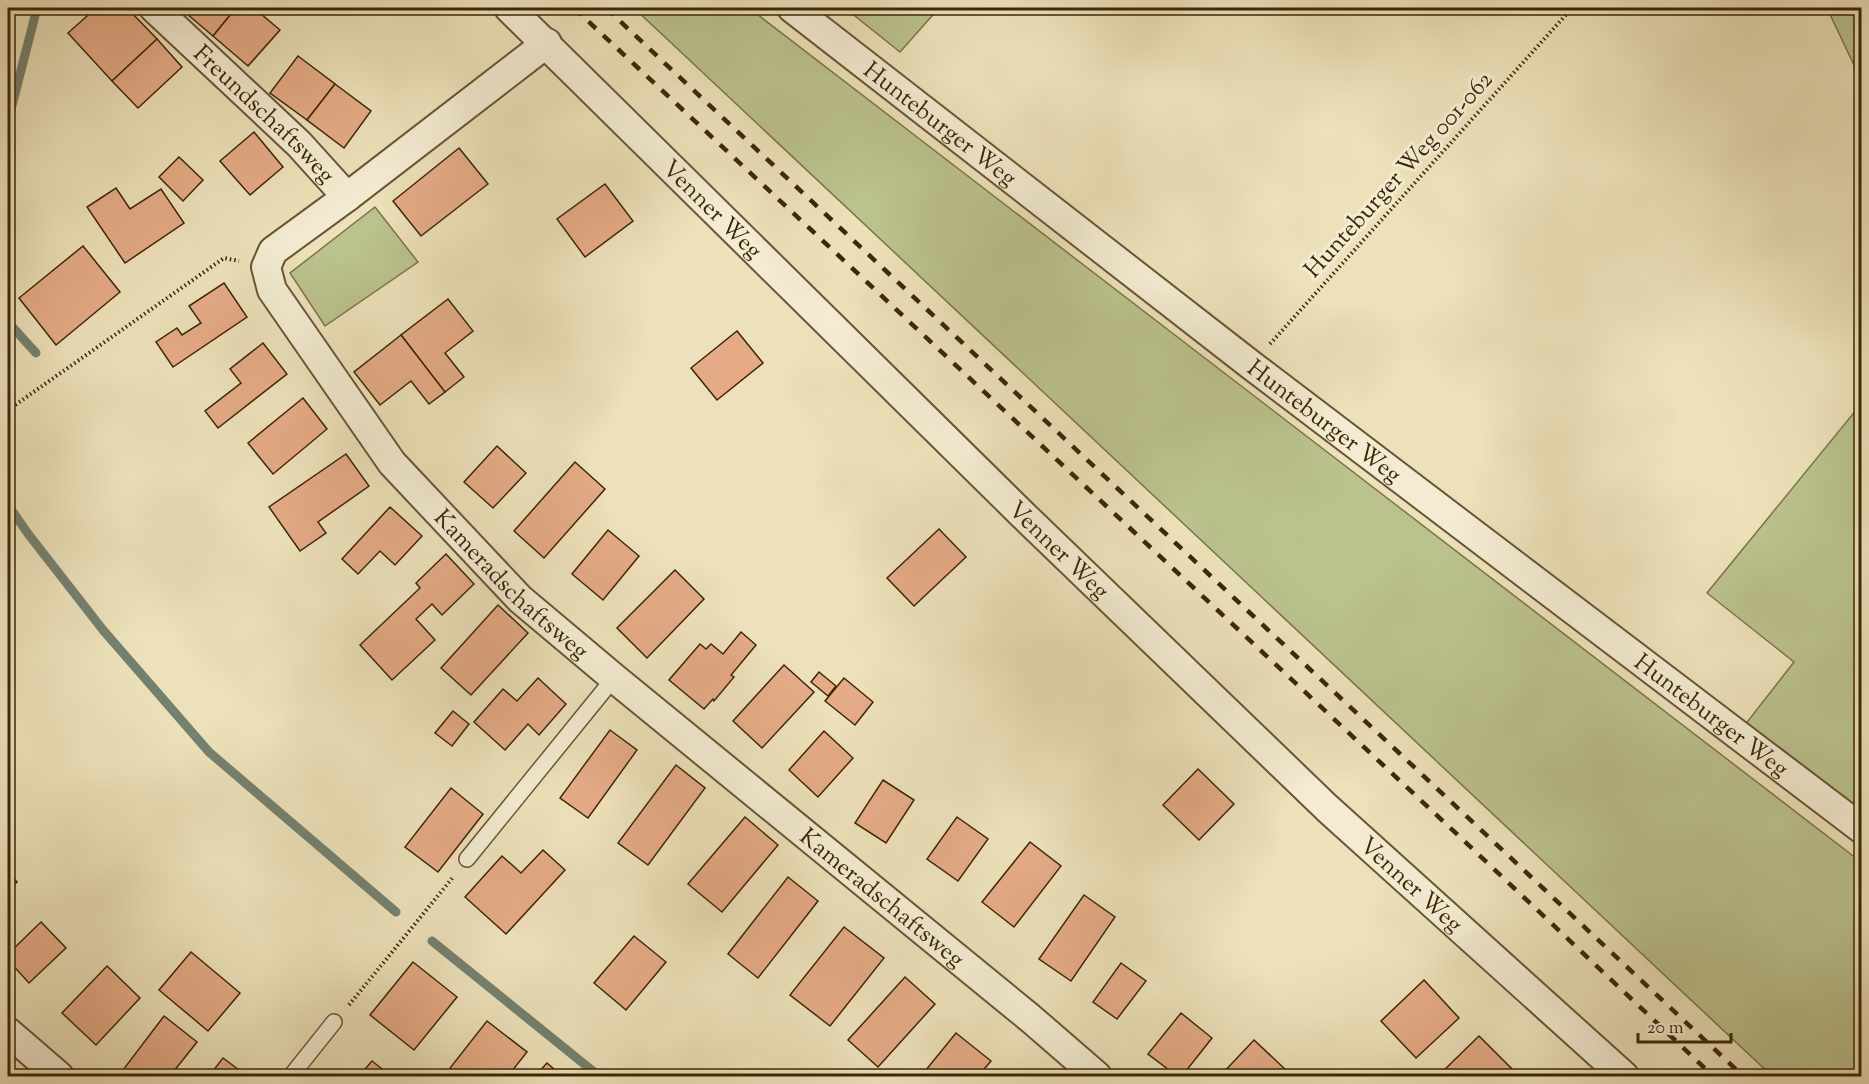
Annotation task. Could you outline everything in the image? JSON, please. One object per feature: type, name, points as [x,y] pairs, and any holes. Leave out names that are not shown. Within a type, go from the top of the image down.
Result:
[{"type":"street","name":"Freundschaftsweg","points":[[154,8],[299,144],[347,197]]},
{"type":"street","name":"Venner Weg","points":[[510,8],[1030,522],[1318,800],[1624,1077]]},
{"type":"street","name":"Hunteburger Weg","points":[[792,8],[1251,365],[1862,829]]},
{"type":"street","points":[[266,267],[273,251],[547,43]]},
{"type":"street","name":"Kameradschaftsweg","points":[[266,267],[272,290],[392,463],[520,599],[1022,1011],[1097,1077]]},
{"type":"street","points":[[8,1032],[58,1077]]},
{"type":"lane","points":[[467,859],[614,678]]},
{"type":"lane","points":[[291,1077],[334,1022]]},
{"type":"path","name":"Hunteburger Weg 001-062","points":[[1251,365],[1572,8]]},
{"type":"path","points":[[8,410],[224,258],[266,267]]},
{"type":"path","points":[[334,1022],[467,859]]},
{"type":"green space","points":[[634,8],[749,8],[1861,862],[1861,1076],[1772,1076]]},
{"type":"green space","points":[[845,8],[939,8],[900,52]]},
{"type":"green space","points":[[1827,8],[1861,8],[1861,80]]},
{"type":"green space","points":[[375,207],[418,262],[325,326],[290,273]]},
{"type":"green space","points":[[1861,404],[1861,812],[1744,726],[1794,662],[1707,593]]},
{"type":"building","points":[[96,8],[127,8],[157,39],[112,81],[68,33]]},
{"type":"building","points":[[180,8],[236,8],[213,36]]},
{"type":"building","points":[[236,8],[254,8],[280,30],[248,66],[213,36]]},
{"type":"building","points":[[157,39],[182,67],[138,108],[112,81]]},
{"type":"building","points":[[298,56],[335,84],[307,120],[270,93]]},
{"type":"building","points":[[335,84],[371,111],[344,148],[307,120]]},
{"type":"building","points":[[254,132],[283,167],[250,195],[220,161]]},
{"type":"building","points":[[459,148],[488,184],[421,236],[393,201]]},
{"type":"building","points":[[179,157],[203,180],[183,201],[159,177]]},
{"type":"building","points":[[605,184],[633,221],[585,257],[557,219]]},
{"type":"building","points":[[116,188],[130,209],[161,189],[184,223],[125,263],[87,207]]},
{"type":"building","points":[[83,246],[120,292],[56,345],[19,298]]},
{"type":"building","points":[[224,283],[247,317],[173,367],[156,342],[177,328],[182,335],[201,323],[189,306]]},
{"type":"building","points":[[448,299],[473,331],[445,353],[464,377],[445,392],[401,335]]},
{"type":"building","points":[[737,331],[763,363],[717,400],[691,368]]},
{"type":"building","points":[[401,335],[445,392],[429,404],[411,381],[380,405],[354,372]]},
{"type":"building","points":[[263,343],[287,374],[218,428],[205,411],[241,383],[230,369]]},
{"type":"building","points":[[303,398],[327,429],[273,474],[248,443]]},
{"type":"building","points":[[497,446],[526,473],[493,508],[464,482]]},
{"type":"building","points":[[346,454],[369,486],[318,522],[326,533],[300,551],[269,507]]},
{"type":"building","points":[[575,462],[605,489],[544,558],[514,531]]},
{"type":"building","points":[[390,507],[422,536],[395,565],[380,551],[358,574],[342,559]]},
{"type":"building","points":[[939,529],[966,557],[914,606],[887,578]]},
{"type":"building","points":[[608,530],[639,556],[603,600],[572,574]]},
{"type":"building","points":[[446,554],[474,584],[442,615],[432,604],[416,619],[435,640],[392,680],[360,645],[420,588],[416,583]]},
{"type":"building","points":[[675,570],[704,599],[647,658],[617,628]]},
{"type":"building","points":[[498,605],[528,633],[471,695],[441,668]]},
{"type":"building","points":[[741,632],[756,645],[731,675],[734,677],[714,701],[713,699],[704,709],[669,680],[700,644],[706,649],[711,644],[723,654]]},
{"type":"building","points":[[784,665],[814,692],[762,748],[733,721]]},
{"type":"building","points":[[819,672],[836,686],[828,696],[811,682]]},
{"type":"building","points":[[538,678],[566,704],[539,735],[528,724],[505,750],[474,722],[503,689],[517,701]]},
{"type":"building","points":[[844,678],[873,702],[855,725],[825,701]]},
{"type":"building","points":[[453,711],[469,724],[452,746],[435,733]]},
{"type":"building","points":[[610,730],[637,750],[588,818],[560,798]]},
{"type":"building","points":[[824,731],[853,758],[818,797],[789,770]]},
{"type":"building","points":[[676,765],[705,788],[648,865],[618,843]]},
{"type":"building","points":[[1198,769],[1234,804],[1199,840],[1163,805]]},
{"type":"building","points":[[883,780],[914,800],[886,843],[855,823]]},
{"type":"building","points":[[451,788],[483,814],[438,872],[405,847]]},
{"type":"building","points":[[745,817],[778,845],[722,912],[688,884]]},
{"type":"building","points":[[957,817],[988,839],[958,881],[927,859]]},
{"type":"building","points":[[1030,842],[1061,866],[1014,927],[982,902]]},
{"type":"building","points":[[543,850],[565,870],[506,934],[465,897],[502,856],[521,873]]},
{"type":"building","points":[[8,871],[17,882],[8,891]]},
{"type":"building","points":[[788,877],[818,901],[758,978],[728,954]]},
{"type":"building","points":[[1084,895],[1115,917],[1071,981],[1039,959]]},
{"type":"building","points":[[41,922],[66,948],[29,983],[8,960],[8,954]]},
{"type":"building","points":[[844,927],[884,958],[830,1026],[790,995]]},
{"type":"building","points":[[634,936],[666,962],[626,1010],[594,983]]},
{"type":"building","points":[[191,952],[240,993],[208,1031],[159,990]]},
{"type":"building","points":[[413,962],[457,997],[414,1050],[370,1015]]},
{"type":"building","points":[[1121,963],[1146,981],[1117,1019],[1093,1002]]},
{"type":"building","points":[[107,966],[140,998],[96,1045],[62,1013]]},
{"type":"building","points":[[905,977],[935,1004],[878,1067],[848,1040]]},
{"type":"building","points":[[1424,980],[1459,1018],[1416,1058],[1381,1021]]},
{"type":"building","points":[[1181,1013],[1212,1038],[1182,1076],[1177,1076],[1148,1054]]},
{"type":"building","points":[[164,1016],[197,1042],[170,1076],[132,1076],[123,1070]]},
{"type":"building","points":[[487,1021],[527,1052],[508,1076],[461,1076],[450,1068]]},
{"type":"building","points":[[956,1033],[991,1061],[978,1076],[921,1076]]},
{"type":"building","points":[[1479,1036],[1515,1072],[1510,1076],[1438,1076]]},
{"type":"building","points":[[1254,1040],[1286,1070],[1281,1076],[1220,1076]]},
{"type":"building","points":[[223,1058],[247,1076],[209,1076]]},
{"type":"building","points":[[372,1061],[391,1076],[359,1076]]},
{"type":"building","points":[[547,1063],[562,1076],[535,1076]]},
{"type":"waterway","points":[[8,121],[37,8]]},
{"type":"waterway","points":[[8,322],[36,353]]},
{"type":"waterway","points":[[8,505],[103,630],[209,752],[396,912]]},
{"type":"waterway","points":[[432,941],[599,1076]]},
{"type":"railway","points":[[574,8],[1713,1076]]},
{"type":"railway","points":[[606,8],[1743,1076]]}]
